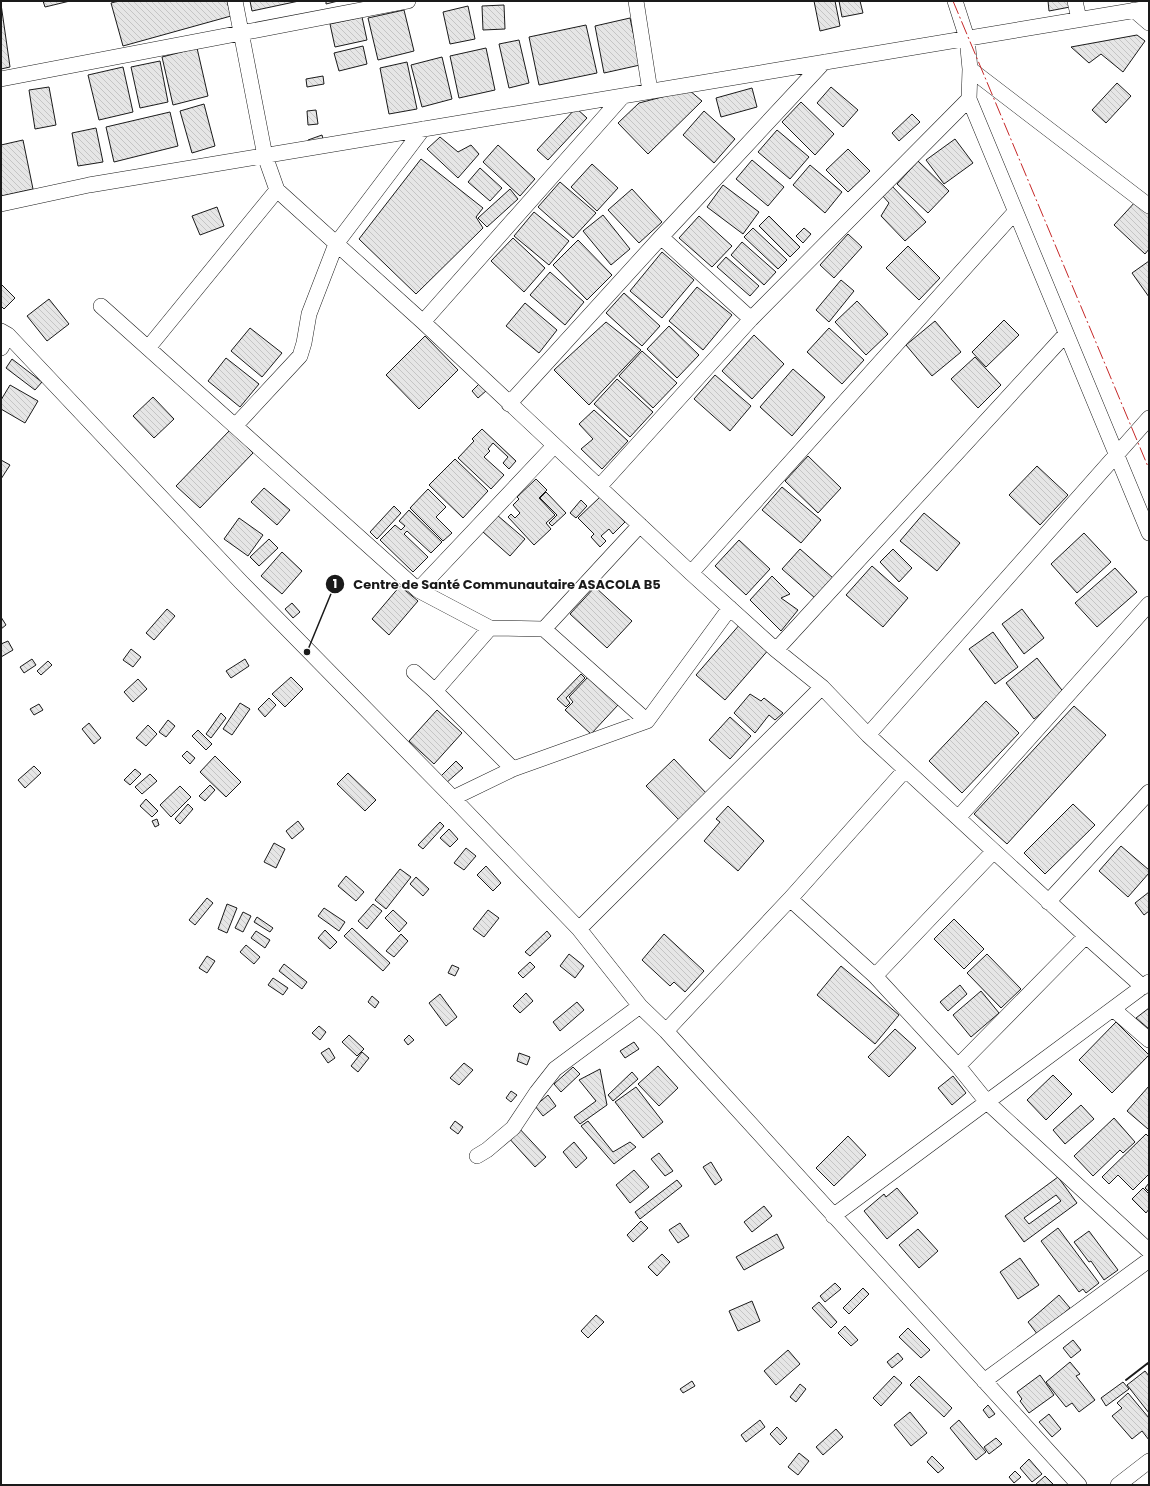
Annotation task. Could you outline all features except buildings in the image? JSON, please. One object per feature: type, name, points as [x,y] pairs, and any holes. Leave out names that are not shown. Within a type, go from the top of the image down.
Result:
[{"type":"street","points":[[235,1],[264,156],[277,190],[423,322],[691,573],[776,650],[822,687],[868,735],[1048,902],[1086,936],[1146,984],[833,1216]]},
{"type":"street","points":[[1,79],[408,1]]},
{"type":"street","points":[[636,1],[650,91]]},
{"type":"street","points":[[955,1],[966,38],[970,69],[969,99],[1149,532]]},
{"type":"street","points":[[1075,1],[1079,19]]},
{"type":"street","points":[[1,204],[89,185],[1142,9],[1149,23]]},
{"type":"street","points":[[509,404],[661,237],[824,62]]},
{"type":"street","points":[[970,69],[1149,206]]},
{"type":"street","points":[[423,322],[623,96]]},
{"type":"street","points":[[599,487],[751,319],[969,99]]},
{"type":"street","points":[[235,426],[300,356],[311,308],[336,244],[423,129]]},
{"type":"street","points":[[148,348],[277,190]]},
{"type":"street","points":[[691,573],[1015,212]]},
{"type":"street","points":[[661,237],[751,319]]},
{"type":"street","points":[[101,306],[418,590],[490,628],[544,629],[646,721]]},
{"type":"street","points":[[776,650],[1066,334]]},
{"type":"street","points":[[3,338],[579,929],[640,1006],[666,1031],[1079,1485]]},
{"type":"street","points":[[868,735],[1149,418]]},
{"type":"street","points":[[418,590],[554,446]]},
{"type":"street","points":[[544,629],[640,525]]},
{"type":"street","points":[[958,818],[1149,604]]},
{"type":"street","points":[[453,798],[513,769],[646,721],[730,608]]},
{"type":"street","points":[[435,692],[490,628]]},
{"type":"street","points":[[414,672],[513,769]]},
{"type":"street","points":[[579,929],[822,687]]},
{"type":"street","points":[[666,1031],[790,899],[905,770]]},
{"type":"street","points":[[1048,902],[1149,792]]},
{"type":"street","points":[[875,976],[994,851]]},
{"type":"street","points":[[790,899],[875,976],[958,1066],[987,1102],[1148,1250],[984,1381]]},
{"type":"street","points":[[958,1066],[1086,936]]},
{"type":"street","points":[[477,1156],[487,1150],[513,1128],[555,1069],[640,1006]]},
{"type":"street","points":[[1113,1009],[1149,1040]]},
{"type":"street","points":[[1118,1485],[1149,1461]]},
{"type":"wall","points":[[1126,1380],[1148,1363],[1149,1365]]},
{"type":"power","points":[[953,1],[1149,469]]},
{"type":"place","name":"Centre de Santé Communautaire ASACOLA B5","points":[[307,652]]}]
